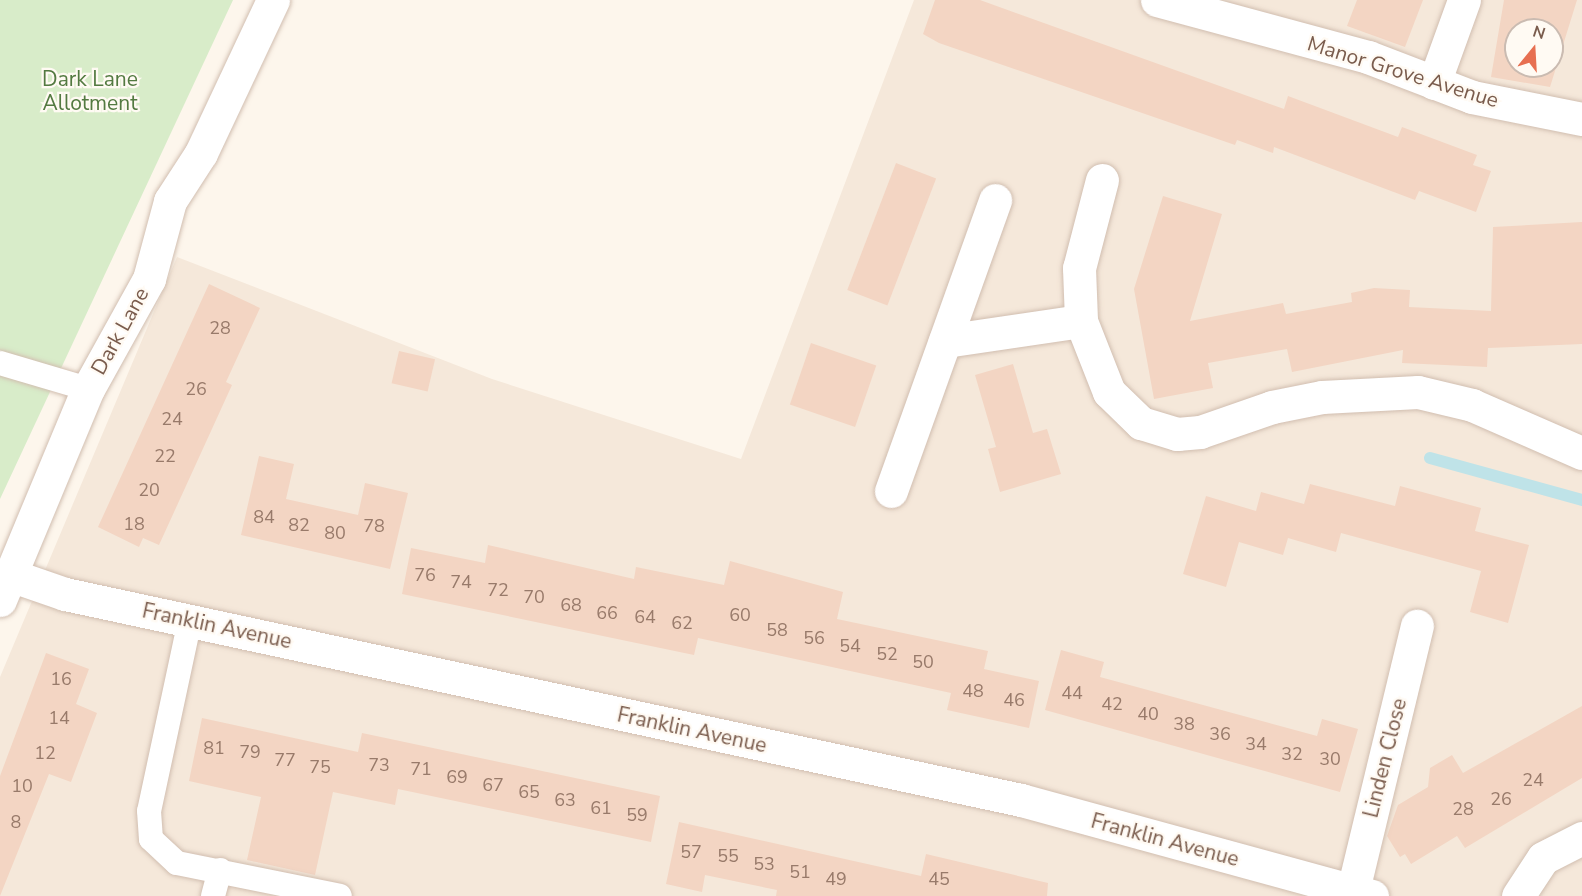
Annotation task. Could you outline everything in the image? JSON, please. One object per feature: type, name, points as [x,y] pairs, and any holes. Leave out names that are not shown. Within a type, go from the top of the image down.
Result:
[{"type":"street","name":"Dark Lane","points":[[5,588],[88,389],[149,279],[170,201],[201,153],[273,0]]},
{"type":"street","name":"Manor Grove Avenue","points":[[1157,0],[1368,57],[1472,97],[1582,118]]},
{"type":"street","points":[[1434,83],[1464,0]]},
{"type":"street","points":[[1102,180],[1079,268],[1081,321],[1108,392],[1123,410],[1160,431],[1200,432],[1272,407],[1322,397],[1418,392],[1472,405],[1582,453]]},
{"type":"street","points":[[891,491],[995,200]]},
{"type":"street","points":[[945,340],[1081,321]]},
{"type":"street","name":"Franklin Avenue","points":[[5,588],[65,594],[190,620],[1021,800],[1362,893]]},
{"type":"street","name":"Linden Close","points":[[1362,893],[1417,626]]},
{"type":"street","points":[[1518,896],[1543,858],[1582,838]]},
{"type":"lane","points":[[0,363],[88,389]]},
{"type":"lane","points":[[190,620],[149,811],[150,830],[157,847],[177,863],[340,896]]},
{"type":"lane","points":[[213,896],[220,870]]},
{"type":"shaded area","points":[[914,0],[1582,0],[1582,896],[0,896],[0,677],[177,257],[492,379],[741,459]]},
{"type":"green space","name":"Dark Lane Allotment","points":[[0,0],[233,0],[0,499]]},
{"type":"building","points":[[935,0],[980,0],[1284,109],[1288,96],[1398,137],[1402,127],[1477,155],[1473,165],[1491,171],[1476,212],[1419,191],[1415,200],[1274,147],[1273,153],[1237,140],[1235,145],[939,43],[923,34]]},
{"type":"building","points":[[1357,0],[1423,0],[1405,47],[1347,26]]},
{"type":"building","points":[[1504,0],[1577,0],[1564,42],[1564,18],[1504,18],[1504,78],[1553,78],[1550,87],[1491,77]]},
{"type":"building","points":[[896,163],[936,178],[887,305],[847,290]]},
{"type":"building","points":[[1163,196],[1222,214],[1190,321],[1283,303],[1286,314],[1352,302],[1351,293],[1374,288],[1410,290],[1409,307],[1491,311],[1493,227],[1582,222],[1582,344],[1488,348],[1487,367],[1402,363],[1403,350],[1292,372],[1287,349],[1208,363],[1213,388],[1154,399],[1134,289]]},
{"type":"building","points":[[209,284],[260,308],[226,382],[232,385],[159,545],[143,538],[139,547],[98,527]]},
{"type":"building","points":[[811,343],[876,365],[855,427],[790,404]]},
{"type":"building","points":[[399,351],[435,359],[428,391],[392,383]]},
{"type":"building","points":[[1013,364],[1033,433],[1047,429],[1061,474],[1000,492],[988,449],[996,447],[975,375]]},
{"type":"building","points":[[259,456],[294,464],[286,499],[358,515],[365,483],[408,493],[390,569],[241,535]]},
{"type":"building","points":[[1310,484],[1395,506],[1400,486],[1481,508],[1475,531],[1529,545],[1508,623],[1470,612],[1481,571],[1341,533],[1336,552],[1288,538],[1283,555],[1239,542],[1226,587],[1183,574],[1206,496],[1256,511],[1261,492],[1304,504]]},
{"type":"building","points":[[488,545],[634,579],[636,567],[724,585],[730,561],[843,592],[837,619],[988,651],[984,669],[1039,681],[1029,728],[947,710],[951,693],[698,638],[694,655],[402,594],[411,548],[485,563]]},
{"type":"building","points":[[1061,650],[1104,662],[1100,677],[1317,736],[1322,719],[1358,729],[1340,792],[1045,710]]},
{"type":"building","points":[[46,653],[89,669],[76,704],[97,713],[71,782],[49,774],[0,896],[0,776]]},
{"type":"building","points":[[1582,706],[1582,778],[1465,848],[1457,836],[1411,864],[1405,854],[1400,857],[1387,836],[1398,805],[1428,787],[1430,768],[1452,755],[1463,773]]},
{"type":"building","points":[[202,718],[358,752],[362,733],[660,796],[651,842],[398,789],[395,805],[333,792],[315,875],[247,860],[261,797],[189,781]]},
{"type":"building","points":[[679,822],[921,876],[926,854],[1048,883],[1047,896],[776,896],[777,890],[705,875],[702,892],[666,884]]},
{"type":"waterway","points":[[1430,458],[1582,500]]}]
